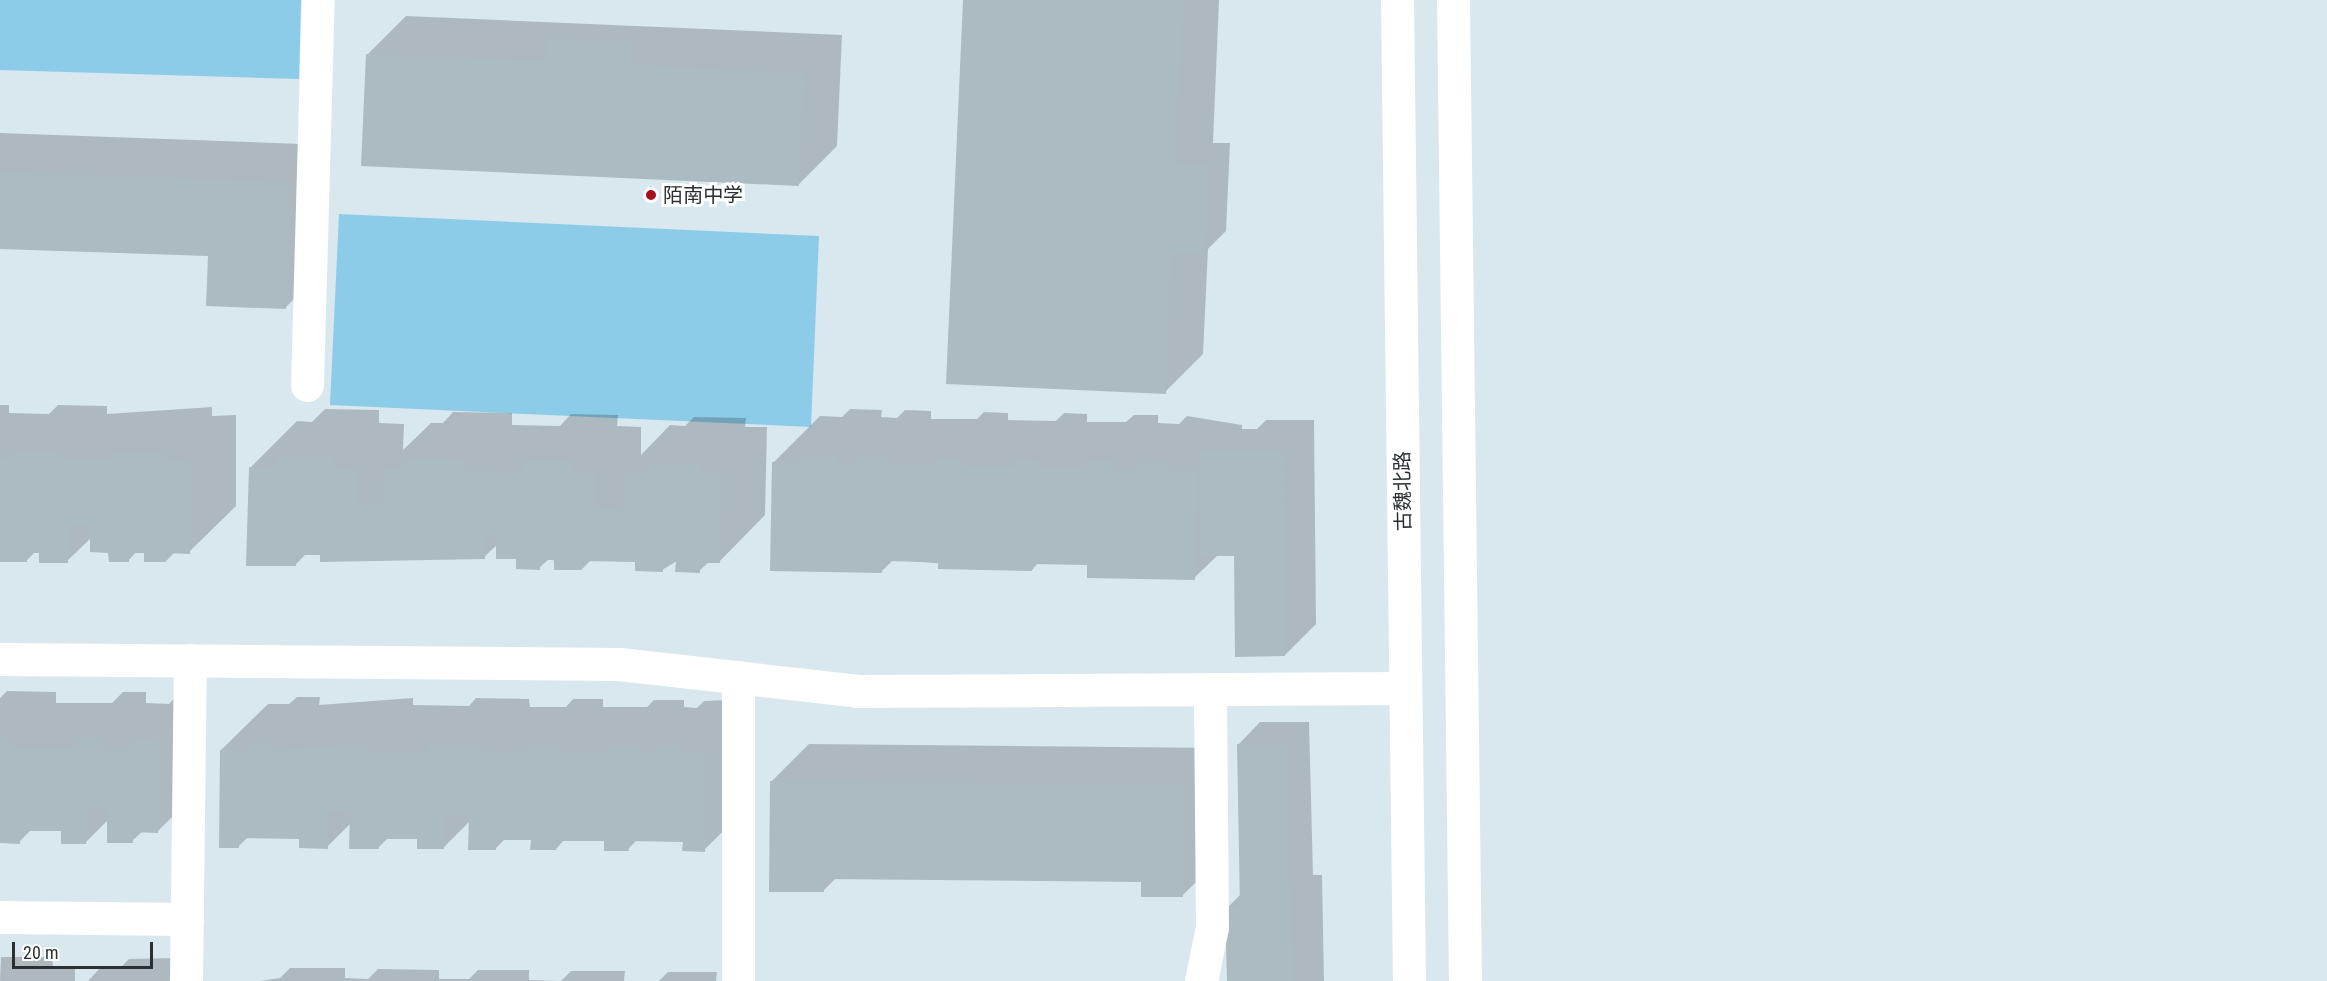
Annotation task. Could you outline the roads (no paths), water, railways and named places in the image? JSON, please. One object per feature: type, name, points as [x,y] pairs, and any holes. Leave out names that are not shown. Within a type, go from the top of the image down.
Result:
[{"type":"main road","points":[[307,385],[318,0]]},
{"type":"main road","name":"古魏北路","points":[[1397,0],[1409,981]]},
{"type":"main road","points":[[1453,0],[1465,981]]},
{"type":"main road","points":[[0,658],[619,664],[858,691],[1405,688]]},
{"type":"main road","points":[[186,981],[190,660]]},
{"type":"main road","points":[[738,677],[738,981]]},
{"type":"main road","points":[[1201,981],[1212,927],[1210,689]]},
{"type":"main road","points":[[0,917],[187,919]]},
{"type":"place","name":"陌南中学","points":[[651,195]]}]
